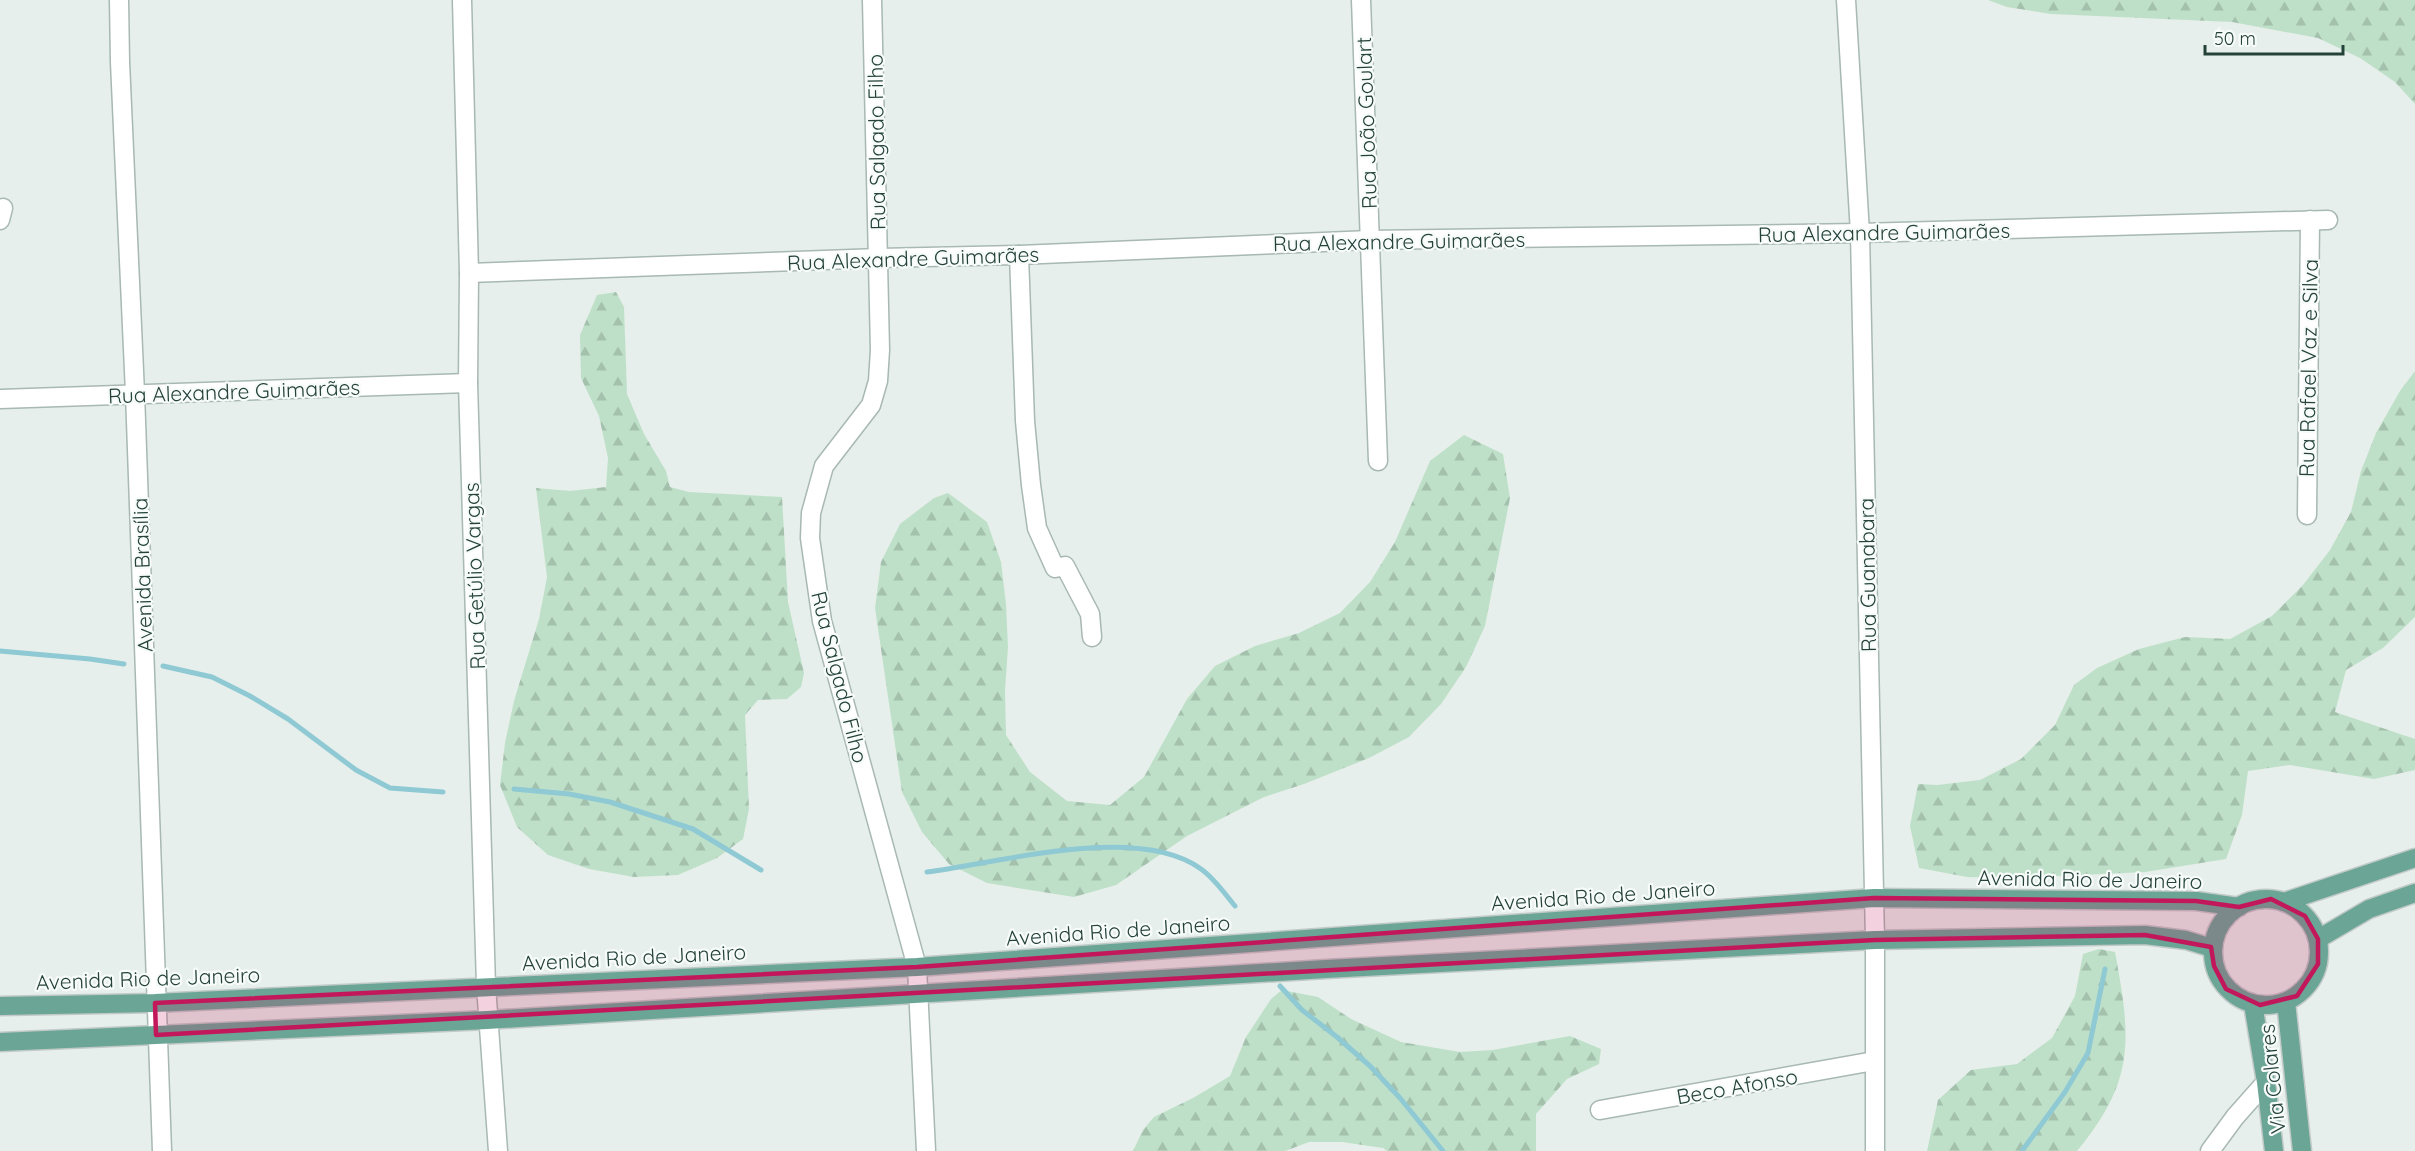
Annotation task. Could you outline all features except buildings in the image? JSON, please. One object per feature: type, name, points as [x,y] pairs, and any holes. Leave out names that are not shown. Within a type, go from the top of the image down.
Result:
[{"type":"main road","points":[[2283,902],[2415,858]]},
{"type":"main road","points":[[2318,939],[2369,909],[2415,893]]},
{"type":"main road","name":"Avenida Rio de Janeiro","points":[[0,1006],[155,1003],[917,967],[1874,898],[2196,901],[2238,907]]},
{"type":"main road","points":[[2258,899],[2283,902],[2305,916],[2318,939],[2318,964],[2307,987],[2286,1002],[2273,1005],[2253,1004],[2236,997],[2218,978],[2212,948],[2217,928],[2224,918],[2238,907],[2258,899]]},
{"type":"main road","points":[[0,1042],[488,1020],[1326,969],[1875,940],[2145,935],[2186,940],[2212,948]]},
{"type":"main road","name":"Via Colares","points":[[2286,1002],[2302,1151]]},
{"type":"main road","name":"Via Colares","points":[[2253,1004],[2266,1082],[2274,1151]]},
{"type":"street","name":"Avenida Brasília","points":[[119,0],[162,1151]]},
{"type":"street","name":"Rua Getúlio Vargas","points":[[462,0],[469,273],[468,383],[486,986],[498,1151]]},
{"type":"street","name":"Rua Salgado Filho","points":[[872,0],[879,258],[878,381],[871,405],[824,466],[811,513],[810,538],[822,621],[917,967],[926,1151]]},
{"type":"street","name":"Rua João Goulart","points":[[1361,0],[1378,461]]},
{"type":"street","name":"Rua Guanabara","points":[[1846,0],[1860,234],[1875,940],[1875,1151]]},
{"type":"street","name":"Rua Alexandre Guimarães","points":[[469,273],[1019,255],[1370,240],[1860,234],[2319,220]]},
{"type":"street","name":"Rua Rafael Vaz e Silva","points":[[2307,515],[2319,220]]},
{"type":"street","points":[[1019,255],[1026,421],[1037,528],[1055,568],[1065,566],[1090,614],[1092,637]]},
{"type":"street","name":"Rua Alexandre Guimarães","points":[[0,399],[468,383]]},
{"type":"street","name":"Beco Afonso","points":[[1600,1110],[1875,1061]]},
{"type":"street","points":[[2210,1151],[2235,1117],[2266,1082]]},
{"type":"highlighted area","points":[[1874,898],[2196,901],[2239,907],[2271,899],[2305,916],[2318,939],[2318,964],[2297,996],[2260,1005],[2226,989],[2214,966],[2211,947],[2145,935],[1875,940],[156,1035],[155,1003],[917,967]]},
{"type":"green space","points":[[1988,0],[2415,0],[2415,104],[2395,82],[2360,58],[2318,38],[2232,22],[2051,14],[2007,7]]},
{"type":"green space","points":[[616,292],[624,307],[627,394],[644,434],[666,471],[670,487],[689,492],[782,497],[788,602],[804,673],[801,687],[787,699],[758,700],[745,715],[749,809],[743,839],[717,858],[678,875],[634,877],[589,869],[548,855],[517,827],[500,785],[505,743],[514,701],[539,619],[547,577],[536,488],[570,491],[606,487],[608,458],[599,416],[581,378],[580,335],[597,295]]},
{"type":"green space","points":[[2415,371],[2415,617],[2383,648],[2346,670],[2335,712],[2415,739],[2415,770],[2374,779],[2290,765],[2248,771],[2242,815],[2226,859],[2145,872],[2013,878],[1967,877],[1919,868],[1910,826],[1918,784],[1937,785],[1980,780],[2021,759],[2055,725],[2074,685],[2097,668],[2139,649],[2185,637],[2230,639],[2272,616],[2303,585],[2330,550],[2351,512],[2361,471],[2376,433],[2400,391]]},
{"type":"green space","points":[[1464,435],[1503,454],[1510,498],[1485,626],[1466,667],[1441,704],[1409,737],[1369,758],[1264,797],[1187,836],[1116,885],[1074,897],[987,883],[949,864],[922,832],[902,792],[875,608],[881,562],[900,524],[934,498],[948,493],[987,522],[1001,562],[1008,647],[1005,691],[1006,735],[1030,772],[1067,801],[1110,805],[1144,777],[1187,699],[1215,666],[1255,646],[1299,633],[1340,613],[1370,582],[1395,542],[1430,461]]},
{"type":"green space","points":[[2099,949],[2115,952],[2124,1009],[2126,1034],[2124,1057],[2119,1080],[2110,1102],[2077,1151],[1927,1151],[1938,1100],[1971,1070],[2017,1064],[2052,1038],[2075,996],[2083,954]]},
{"type":"green space","points":[[1282,990],[1318,997],[1351,1019],[1401,1042],[1460,1052],[1493,1050],[1570,1036],[1601,1049],[1599,1064],[1567,1079],[1536,1114],[1536,1151],[1387,1151],[1383,1148],[1342,1142],[1309,1142],[1285,1151],[1133,1151],[1143,1130],[1154,1117],[1230,1076],[1246,1037],[1271,999]]},
{"type":"waterway","points":[[0,651],[124,664]]},
{"type":"waterway","points":[[163,666],[212,677],[250,696],[288,719],[356,770],[390,788],[443,792]]},
{"type":"waterway","points":[[514,789],[569,794],[610,802],[693,829],[761,870]]},
{"type":"waterway","points":[[927,872],[1067,850],[1106,847],[1142,849],[1174,856],[1201,869],[1215,881],[1235,906]]},
{"type":"waterway","points":[[2022,1151],[2065,1092],[2088,1053],[2105,969]]},
{"type":"waterway","points":[[1280,986],[1302,1010],[1370,1066],[1400,1098],[1443,1151]]}]
